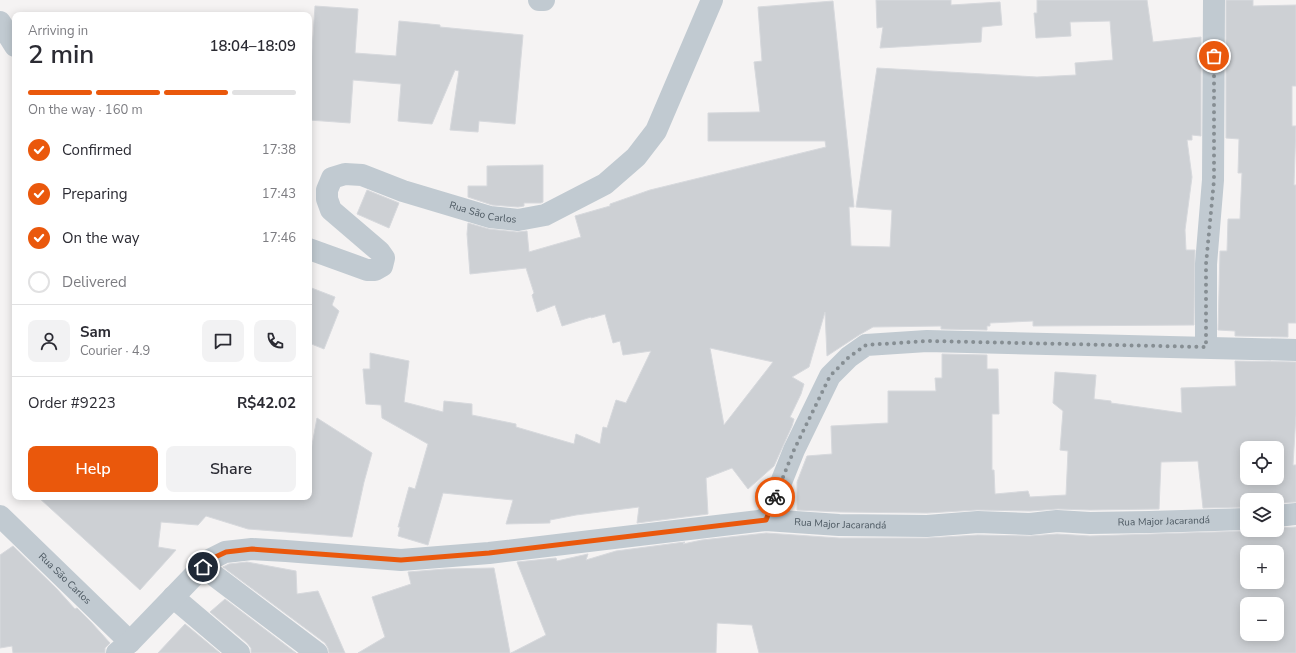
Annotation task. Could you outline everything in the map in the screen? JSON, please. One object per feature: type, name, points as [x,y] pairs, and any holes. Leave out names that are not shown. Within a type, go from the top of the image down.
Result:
[{"type":"street","points":[[538,0],[544,0]]},
{"type":"street","name":"Rua São Carlos","points":[[312,250],[367,270],[375,270],[382,266],[384,258],[379,251],[331,210],[327,199],[327,190],[332,178],[345,174],[362,175],[403,191],[490,217],[518,220],[545,215],[605,184],[636,157],[656,131],[712,0]]},
{"type":"street","points":[[1206,347],[1206,264],[1214,180],[1214,0]]},
{"type":"street","points":[[0,22],[12,41]]},
{"type":"street","points":[[766,520],[794,450],[830,376],[849,357],[866,345],[927,341],[1296,350]]},
{"type":"street","points":[[1284,515],[1296,514]]},
{"type":"street","name":"Rua São Carlos","points":[[0,516],[123,648]]},
{"type":"street","name":"Rua Major Jacarandá","points":[[123,648],[209,560],[226,552],[252,549],[401,560],[489,553],[766,520],[839,526],[927,526],[978,522],[1030,524],[1058,521],[1090,523],[1240,519]]},
{"type":"street","points":[[203,567],[317,653]]},
{"type":"street","points":[[173,597],[240,653]]},
{"type":"building","points":[[876,0],[951,0],[951,5],[1000,2],[1002,25],[982,27],[981,42],[880,48],[883,27],[877,28]]},
{"type":"building","points":[[1037,0],[1147,0],[1153,42],[1201,37],[1201,136],[1192,135],[1192,140],[1187,140],[1192,177],[1185,230],[1186,250],[1195,250],[1194,325],[1033,326],[1033,321],[990,323],[990,326],[987,326],[987,330],[941,329],[941,326],[873,327],[827,356],[825,312],[809,367],[792,377],[804,384],[790,417],[794,419],[792,426],[774,466],[748,489],[732,468],[706,478],[708,514],[637,523],[639,507],[576,515],[550,520],[550,523],[506,524],[513,500],[443,493],[428,545],[398,536],[400,527],[398,527],[409,487],[415,489],[428,444],[382,418],[381,405],[366,404],[363,369],[370,369],[370,353],[409,361],[404,402],[443,412],[444,401],[472,404],[472,415],[516,424],[516,427],[574,444],[576,434],[600,444],[603,427],[607,428],[616,400],[626,403],[651,351],[623,355],[620,341],[613,343],[605,314],[562,326],[555,305],[537,312],[532,295],[534,293],[526,268],[470,274],[467,234],[468,223],[489,229],[517,232],[527,231],[529,252],[581,237],[575,216],[610,206],[610,204],[650,190],[826,147],[825,141],[708,141],[708,113],[760,112],[754,62],[762,61],[758,7],[833,1],[854,207],[849,207],[851,246],[890,247],[892,210],[856,207],[877,68],[1037,77],[1076,75],[1075,63],[1113,60],[1110,21],[1070,22],[1071,36],[1036,38],[1034,13],[1037,13]],"holes":[[[710,348],[773,362],[724,425]]]},
{"type":"building","points":[[1226,0],[1253,0],[1253,6],[1296,5],[1296,86],[1292,86],[1292,126],[1296,126],[1294,185],[1296,185],[1296,323],[1288,323],[1288,337],[1235,336],[1235,331],[1218,330],[1220,251],[1227,251],[1228,219],[1240,219],[1242,173],[1238,173],[1239,139],[1226,138]]},
{"type":"building","points":[[315,6],[358,9],[355,53],[396,56],[399,21],[440,25],[440,27],[523,35],[515,124],[479,121],[478,132],[450,130],[459,71],[455,70],[432,124],[398,121],[401,84],[353,80],[350,123],[312,120],[312,50]]},
{"type":"building","points":[[543,165],[543,202],[541,203],[524,203],[524,206],[518,207],[492,205],[468,197],[468,186],[487,186],[487,166]]},
{"type":"building","points":[[367,190],[399,203],[389,228],[357,214]]},
{"type":"building","points":[[312,288],[335,297],[332,305],[339,311],[324,349],[312,344]]},
{"type":"building","points":[[942,354],[987,355],[987,369],[998,369],[999,414],[992,414],[992,470],[994,470],[995,494],[1028,491],[1030,497],[1066,495],[1068,451],[1060,450],[1063,411],[1053,403],[1055,372],[1096,375],[1094,399],[1111,401],[1111,403],[1182,413],[1181,388],[1236,386],[1235,361],[1296,362],[1296,415],[1293,465],[1296,465],[1296,502],[1284,503],[1284,493],[1240,493],[1240,507],[1203,508],[1198,461],[1161,462],[1159,509],[1058,509],[1030,511],[977,510],[927,513],[797,510],[797,482],[807,456],[832,454],[831,426],[888,423],[888,391],[936,391],[935,378],[942,378]]},
{"type":"building","points":[[317,418],[372,453],[352,537],[248,529],[206,516],[198,525],[161,522],[158,547],[176,550],[140,590],[41,500],[312,500],[312,445]]},
{"type":"building","points":[[1296,527],[1296,653],[759,653],[752,625],[717,623],[716,653],[511,653],[546,635],[517,562],[556,558],[557,561],[588,554],[586,560],[616,551],[766,533],[839,538],[927,538],[978,535],[1030,536],[1057,534],[1090,536],[1240,531],[1240,537],[1284,537],[1284,528]]},
{"type":"building","points":[[13,546],[75,609],[77,608],[91,622],[110,643],[105,648],[105,653],[13,653],[12,646],[0,648],[0,555]]},
{"type":"building","points":[[247,562],[296,571],[297,594],[318,591],[345,653],[329,653],[325,643],[223,567],[229,564]]},
{"type":"building","points":[[494,568],[510,653],[358,653],[385,637],[372,597],[411,584],[408,572],[445,569]]},
{"type":"building","points":[[225,599],[296,653],[251,653],[251,648],[247,643],[210,612]]},
{"type":"building","points":[[185,624],[220,653],[158,653]]},
{"type":"way so far","points":[[775,497],[806,422],[830,376],[849,357],[866,345],[927,341],[1206,347],[1206,264],[1214,180],[1214,56]]},
{"type":"route","points":[[203,567],[209,560],[226,552],[252,549],[401,560],[489,553],[766,520],[775,497]]}]
